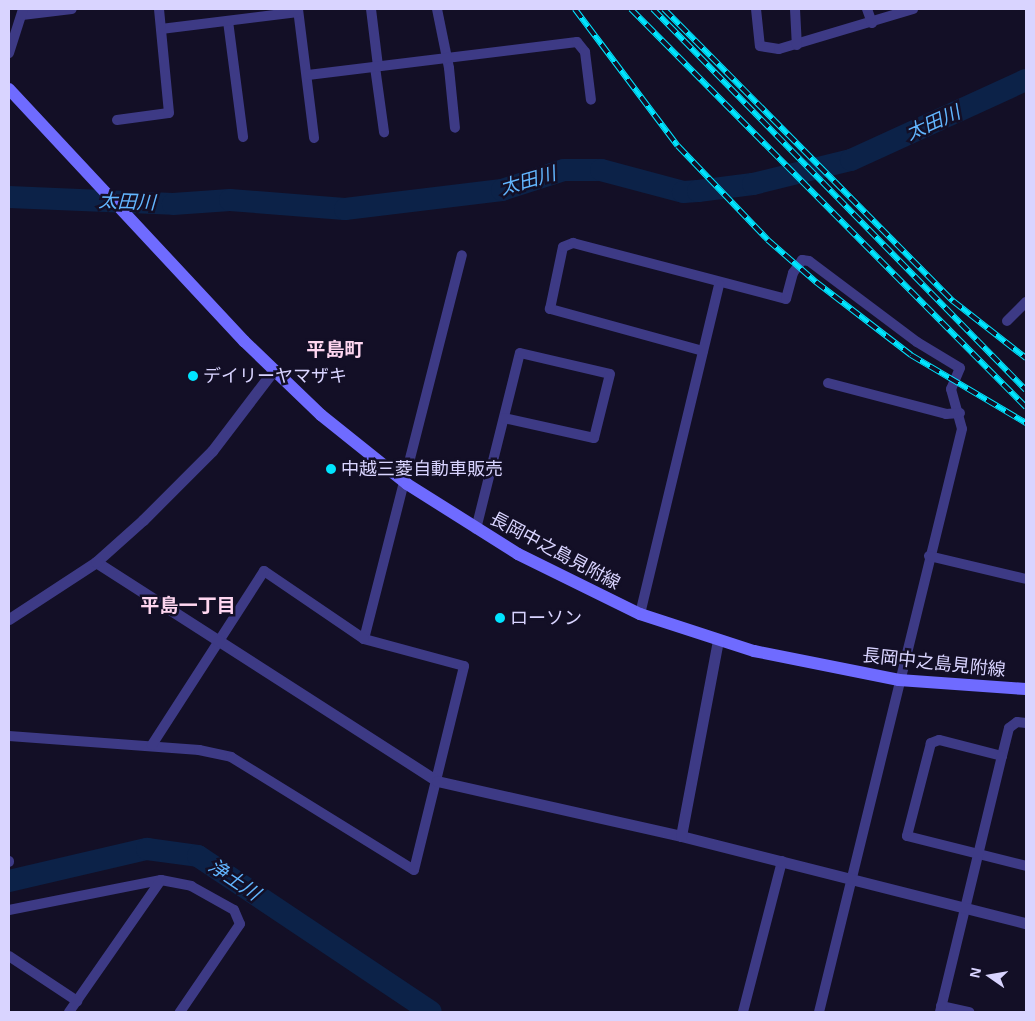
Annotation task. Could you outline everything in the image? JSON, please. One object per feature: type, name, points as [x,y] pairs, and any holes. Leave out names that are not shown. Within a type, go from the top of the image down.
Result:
[{"type":"main road","name":"長岡中之島見附線","points":[[9,89],[273,371],[321,416],[407,484],[476,529],[560,578],[640,614],[718,641],[799,662],[899,680],[1026,689]]},
{"type":"street","points":[[9,53],[23,12],[72,9]]},
{"type":"street","points":[[117,120],[169,113],[159,9]]},
{"type":"street","points":[[371,9],[384,132]]},
{"type":"street","points":[[437,9],[456,128]]},
{"type":"street","points":[[756,9],[760,46],[779,49],[872,23],[902,10],[913,9]]},
{"type":"street","points":[[795,9],[796,45]]},
{"type":"street","points":[[867,9],[872,23]]},
{"type":"street","points":[[161,29],[298,10],[308,75],[314,138]]},
{"type":"street","points":[[228,21],[243,137]]},
{"type":"street","points":[[308,75],[577,42],[585,52],[591,100]]},
{"type":"street","points":[[703,351],[550,309],[563,247],[573,242],[719,284],[786,299],[792,273],[802,260],[809,261],[917,342],[960,368],[951,389],[960,413],[962,430],[899,680],[854,880],[819,1012]]},
{"type":"street","points":[[364,640],[407,484],[462,255]]},
{"type":"street","points":[[640,614],[719,284]]},
{"type":"street","points":[[1007,321],[1026,302]]},
{"type":"street","points":[[476,529],[520,353],[610,374],[594,438],[504,418]]},
{"type":"street","points":[[9,619],[96,562],[212,451],[273,371]]},
{"type":"street","points":[[828,383],[946,414],[960,413]]},
{"type":"street","points":[[929,556],[1026,579]]},
{"type":"street","points":[[96,562],[437,781],[681,836],[1026,923]]},
{"type":"street","points":[[9,736],[152,745],[231,757],[414,870],[464,666],[364,640],[264,571],[152,745]]},
{"type":"street","points":[[681,836],[718,641]]},
{"type":"street","points":[[969,1012],[941,1009],[965,908],[980,855],[1009,728],[1017,722],[1026,722]]},
{"type":"street","points":[[1002,756],[939,740],[931,743],[908,836],[1026,866]]},
{"type":"street","points":[[743,1012],[782,861]]},
{"type":"street","points":[[69,1012],[161,880]]},
{"type":"street","points":[[9,910],[161,880],[191,886],[239,916],[240,924],[180,1012]]},
{"type":"street","points":[[9,956],[77,1001]]},
{"type":"waterway","name":"太田川","points":[[9,197],[173,204],[230,200],[345,209],[502,190],[564,170],[601,170],[683,192],[698,191],[753,184],[851,160],[1026,80]]},
{"type":"waterway","name":"浄土川","points":[[9,881],[147,849],[198,856],[431,1012]]},
{"type":"railway","points":[[575,9],[678,146],[768,240],[816,282],[911,355],[1026,423]]},
{"type":"railway","points":[[631,9],[1026,407]]},
{"type":"railway","points":[[653,9],[1026,390]]},
{"type":"railway","points":[[664,9],[953,301],[1026,358]]},
{"type":"place","name":"デイリーヤマザキ","points":[[193,376]]},
{"type":"place","name":"中越三菱自動車販売","points":[[331,469]]},
{"type":"place","name":"ローソン","points":[[500,618]]},
{"type":"district","name":"平島町","points":[[335,350]]},
{"type":"district","name":"平島一丁目","points":[[188,606]]}]
